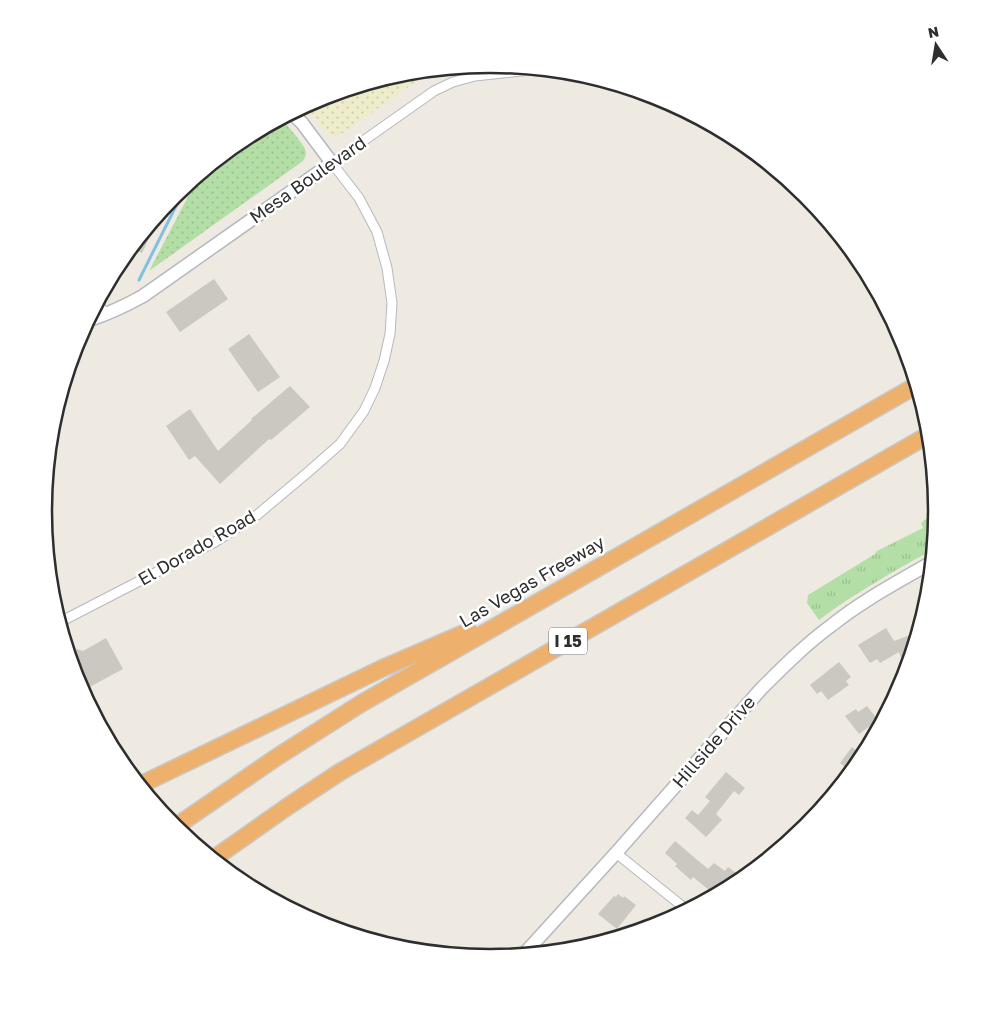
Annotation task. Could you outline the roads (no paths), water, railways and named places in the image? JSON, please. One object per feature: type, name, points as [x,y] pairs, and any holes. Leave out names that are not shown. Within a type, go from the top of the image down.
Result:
[{"type":"highway","name":"Las Vegas Freeway","points":[[182,822],[276,757],[362,703],[911,388]]},
{"type":"highway","name":"I 15","points":[[220,854],[340,772],[922,438]]},
{"type":"highway","points":[[146,782],[383,668],[538,602]]},
{"type":"main road","points":[[297,118],[332,163]]},
{"type":"main road","name":"Mesa Boulevard","points":[[98,317],[124,307],[143,296],[332,163]]},
{"type":"main road","name":"Hillside Drive","points":[[531,947],[761,689],[809,643],[834,623],[872,596],[925,566]]},
{"type":"street","name":"Mesa Boulevard","points":[[332,163],[434,91],[453,82],[476,76],[500,73]]},
{"type":"street","name":"El Dorado Road","points":[[66,619],[215,542],[257,515],[340,444],[364,411],[375,388],[384,361],[390,334],[392,303],[387,268],[377,232],[359,198],[332,163]]},
{"type":"street","points":[[102,309],[105,315]]},
{"type":"street","points":[[616,853],[681,905]]},
{"type":"waterway","points":[[139,280],[176,207]]}]
